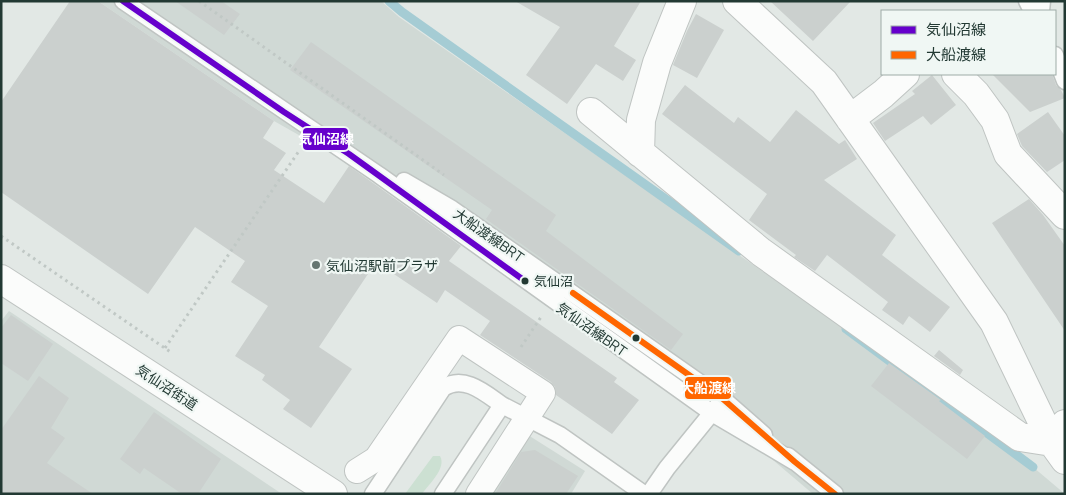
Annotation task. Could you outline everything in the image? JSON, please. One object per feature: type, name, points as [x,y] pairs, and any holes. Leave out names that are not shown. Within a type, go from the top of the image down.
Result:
[{"type":"street","points":[[640,153],[641,120],[657,63],[682,1]]},
{"type":"street","points":[[737,1],[824,82],[994,322],[1061,442]]},
{"type":"street","points":[[850,119],[883,94],[904,75]]},
{"type":"street","points":[[957,75],[976,94],[995,120],[1008,154],[1065,215]]},
{"type":"street","points":[[591,112],[761,252],[1004,426],[1020,437],[1061,442]]},
{"type":"street","name":"気仙沼街道","points":[[5,289],[333,494]]},
{"type":"street","points":[[356,471],[376,459],[459,338],[543,393],[478,494]]},
{"type":"lane","name":"気仙沼線BRT","points":[[123,1],[284,112],[349,154],[712,413],[795,462]]},
{"type":"lane","points":[[1056,58],[1065,81]]},
{"type":"lane","name":"大船渡線BRT","points":[[349,154],[404,181],[452,209],[723,399],[835,494]]},
{"type":"lane","points":[[373,494],[443,388],[451,382],[461,382],[477,387],[502,405],[560,435],[644,494]]},
{"type":"lane","points":[[649,494],[667,468],[723,399]]},
{"type":"lane","points":[[443,494],[502,405]]},
{"type":"path","points":[[199,1],[446,177]]},
{"type":"path","points":[[164,348],[299,152]]},
{"type":"path","points":[[507,368],[543,315]]},
{"type":"shaded area","points":[[98,1],[381,1],[399,17],[862,341],[1033,467],[1065,494],[813,494],[767,455],[687,405],[350,164],[274,121]]},
{"type":"shaded area","points":[[9,311],[282,494],[51,494],[1,459],[1,321]]},
{"type":"shaded area","points":[[528,435],[585,471],[571,494],[486,494]]},
{"type":"green space","points":[[433,456],[440,456],[442,461],[433,481],[422,494],[405,494]]},
{"type":"building","points":[[70,1],[98,1],[274,121],[263,138],[286,153],[274,170],[324,203],[349,166],[461,246],[449,261],[617,378],[614,382],[639,400],[612,434],[556,395],[555,387],[551,382],[480,335],[490,321],[445,290],[437,303],[376,262],[319,347],[352,369],[311,428],[283,409],[290,400],[262,380],[265,375],[235,356],[268,306],[231,282],[245,261],[195,227],[148,294],[1,192],[1,102]]},
{"type":"building","points":[[175,1],[221,1],[240,14],[224,35]]},
{"type":"building","points":[[515,1],[641,1],[614,46],[636,60],[623,81],[596,64],[567,104],[526,75],[560,27]]},
{"type":"building","points":[[770,1],[851,1],[813,41]]},
{"type":"building","points":[[696,14],[724,30],[697,78],[673,65]]},
{"type":"building","points":[[311,42],[556,215],[546,231],[683,334],[671,350],[486,219],[492,210],[290,70]]},
{"type":"building","points":[[932,75],[956,105],[931,125],[923,116],[885,141],[873,123],[915,94],[912,91]]},
{"type":"building","points":[[993,75],[1052,75],[1056,85],[1065,98],[1030,112]]},
{"type":"building","points":[[685,85],[734,123],[738,117],[770,142],[796,110],[839,144],[845,140],[857,159],[824,180],[896,235],[882,255],[950,307],[930,332],[909,316],[903,325],[882,310],[888,302],[827,255],[815,271],[794,257],[796,255],[749,220],[767,194],[662,114]]},
{"type":"building","points":[[1048,112],[1065,136],[1065,160],[1047,172],[1022,146],[1017,134]]},
{"type":"building","points":[[1029,199],[1065,246],[1065,331],[992,223]]},
{"type":"building","points":[[11,315],[53,344],[28,381],[1,363],[1,328]]},
{"type":"building","points":[[939,350],[963,370],[960,375],[934,356]]},
{"type":"building","points":[[889,363],[941,400],[939,401],[985,436],[967,459],[871,386]]},
{"type":"building","points":[[39,376],[69,398],[51,428],[65,438],[47,463],[93,494],[1,494],[1,430]]},
{"type":"building","points":[[154,412],[221,459],[198,494],[182,494],[144,468],[140,474],[120,459]]},
{"type":"building","points":[[535,450],[578,476],[566,494],[495,494],[521,452]]},
{"type":"waterway","points":[[389,1],[739,251]]},
{"type":"waterway","points":[[846,329],[1033,467]]},
{"type":"transit line","name":"気仙沼線","points":[[123,1],[284,112],[349,154],[525,281]]},
{"type":"transit line","name":"大船渡線","points":[[573,293],[723,399],[835,494]]},
{"type":"place","name":"気仙沼駅前プラザ","points":[[316,265]]},
{"type":"place","name":"気仙沼","points":[[525,281]]}]
